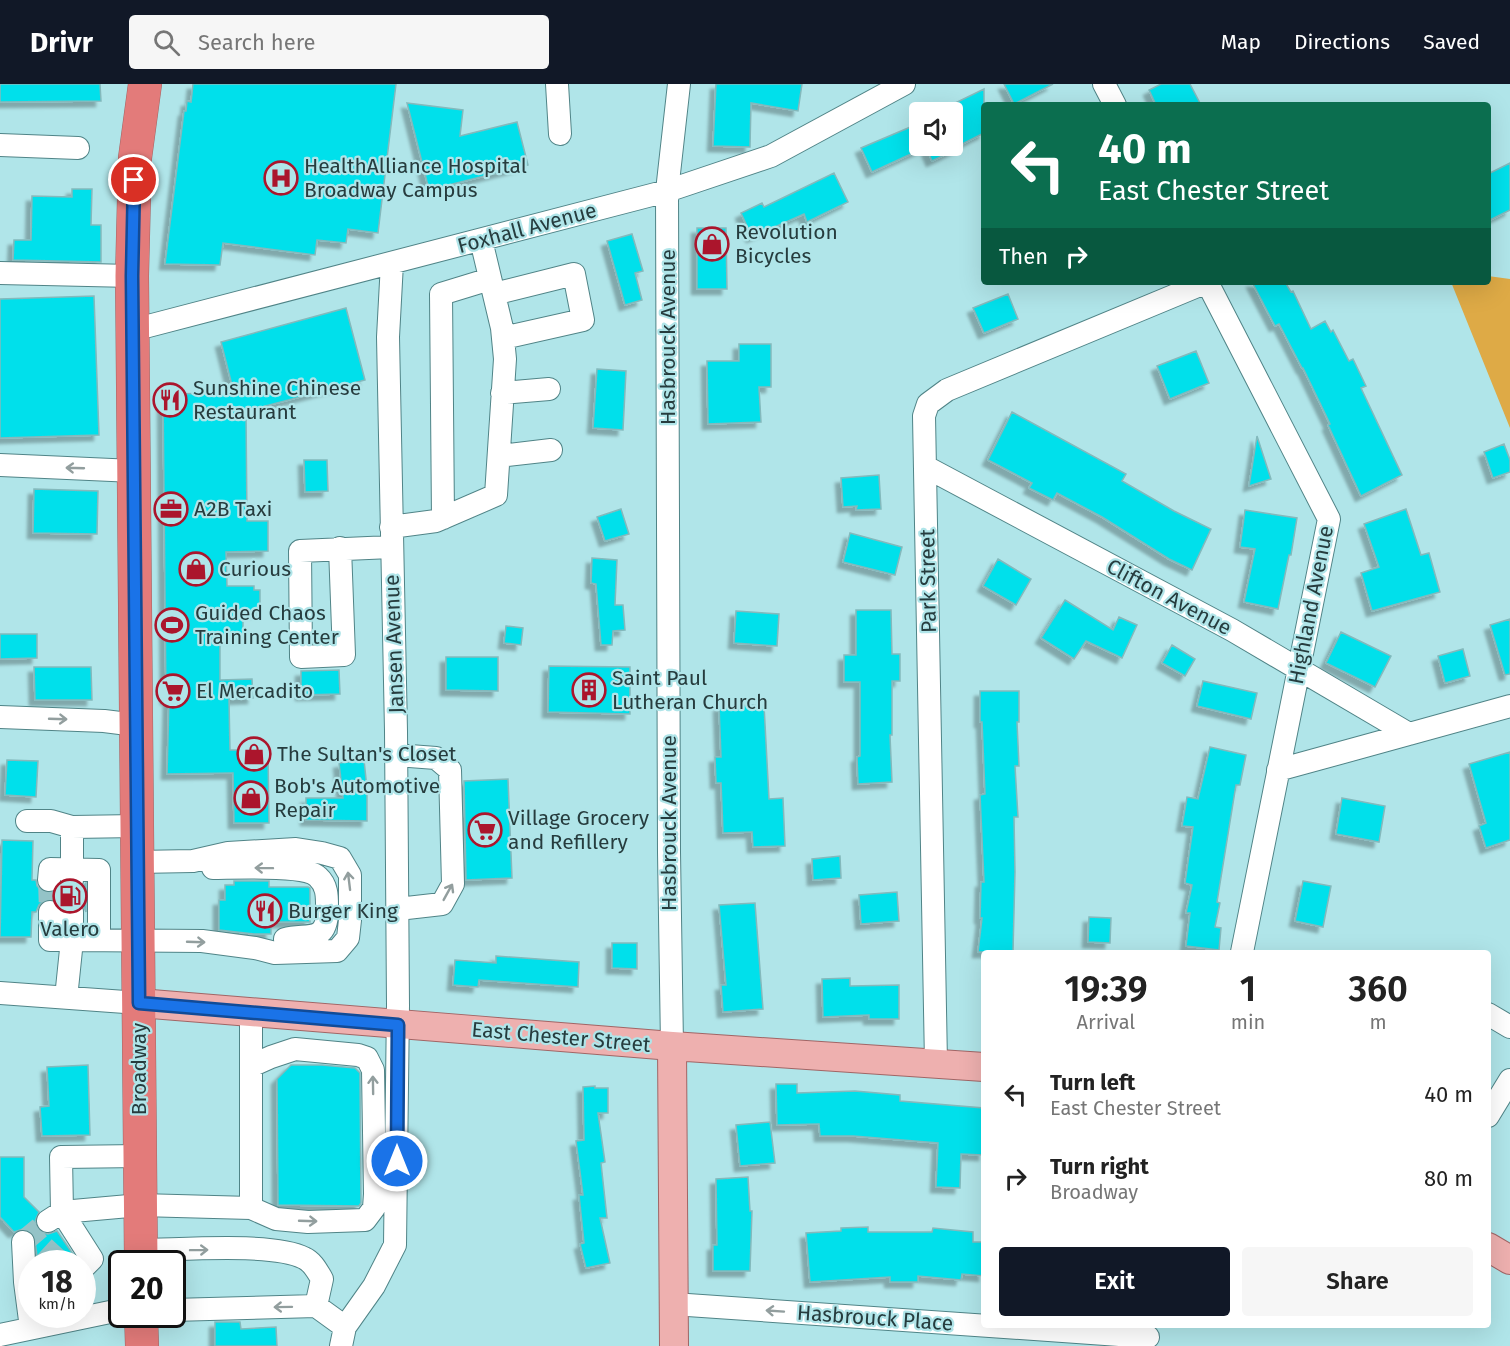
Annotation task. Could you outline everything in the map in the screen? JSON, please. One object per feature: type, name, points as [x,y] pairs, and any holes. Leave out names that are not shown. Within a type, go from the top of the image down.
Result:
[{"type":"highway","name":"Broadway","points":[[141,1250],[132,276],[135,158],[145,84]]},
{"type":"highway","points":[[141,1328],[142,1346]]},
{"type":"main road","name":"East Chester Street","points":[[139,1003],[672,1046],[981,1066]]},
{"type":"main road","name":"Hasbrouck Avenue","points":[[672,1046],[674,1346]]},
{"type":"main road","points":[[1491,1249],[1510,1260]]},
{"type":"street","points":[[557,84],[560,134]]},
{"type":"street","name":"Hasbrouck Avenue","points":[[672,1046],[669,852],[667,191],[679,84]]},
{"type":"street","name":"Foxhall Avenue","points":[[133,330],[667,191],[771,156],[904,84]]},
{"type":"street","points":[[1104,84],[1113,102]]},
{"type":"street","points":[[0,144],[78,148]]},
{"type":"street","points":[[340,548],[344,655],[301,657],[300,551],[340,548],[391,537],[444,518],[496,495],[505,359],[503,338],[481,240]]},
{"type":"street","name":"Jansen Avenue","points":[[343,1336],[374,1286],[395,1245],[398,909],[388,337],[392,263]]},
{"type":"street","points":[[0,273],[132,276]]},
{"type":"street","points":[[444,518],[441,294],[574,274],[583,320],[503,338]]},
{"type":"street","name":"Park Street","points":[[936,1063],[924,416],[928,404],[947,390],[1200,285]]},
{"type":"street","name":"Highland Avenue","points":[[1209,285],[1329,519],[1242,950]]},
{"type":"street","points":[[502,393],[549,389]]},
{"type":"street","points":[[499,456],[551,450]]},
{"type":"street","points":[[0,465],[134,471]]},
{"type":"street","name":"Clifton Avenue","points":[[926,467],[1232,630],[1409,734]]},
{"type":"street","points":[[1278,770],[1510,706]]},
{"type":"street","points":[[0,717],[104,721],[136,725]]},
{"type":"street","points":[[396,754],[436,758],[450,770],[453,884],[442,904],[398,909]]},
{"type":"street","points":[[27,821],[51,821],[72,827],[137,826]]},
{"type":"street","points":[[72,827],[72,875]]},
{"type":"street","points":[[72,940],[202,941],[255,948],[289,938],[315,936],[322,932],[327,918],[327,892],[314,873],[298,869],[212,868],[193,861],[137,862]]},
{"type":"street","points":[[50,880],[50,869],[72,875],[99,870],[99,940]]},
{"type":"street","points":[[61,912],[72,940],[66,998]]},
{"type":"street","points":[[0,993],[139,1003]]},
{"type":"street","points":[[251,1011],[251,1208]]},
{"type":"street","points":[[1491,1016],[1510,1027]]},
{"type":"street","points":[[55,1217],[140,1205],[251,1208],[276,1219],[297,1221],[365,1220],[374,1208],[375,1194],[373,1070],[367,1058],[358,1055],[295,1049],[271,1056],[251,1066]]},
{"type":"street","points":[[1491,1111],[1510,1080]]},
{"type":"street","points":[[66,1240],[55,1217],[61,1157],[140,1156]]},
{"type":"street","points":[[55,1217],[84,1250]]},
{"type":"street","points":[[23,1242],[24,1250]]},
{"type":"street","points":[[186,1254],[267,1250],[304,1258],[313,1264],[322,1279],[316,1306]]},
{"type":"street","name":"Hasbrouck Place","points":[[673,1304],[981,1325]]},
{"type":"street","points":[[186,1310],[316,1306],[343,1336]]},
{"type":"street","points":[[0,1335],[31,1328]]},
{"type":"street","name":"Hasbrouck Place","points":[[1029,1328],[1148,1336]]},
{"type":"shaded area","points":[[1491,276],[1510,279],[1510,428],[1452,285],[1491,285]]},
{"type":"building","points":[[0,84],[100,84],[101,101],[0,102]]},
{"type":"building","name":"HealthAlliance Hospital Broadway Campus","points":[[193,84],[396,84],[378,233],[348,229],[346,243],[317,240],[315,255],[223,243],[220,265],[165,264],[184,111],[186,111],[187,101],[191,102]]},
{"type":"building","points":[[716,84],[802,84],[798,111],[751,103],[750,147],[713,146]]},
{"type":"building","points":[[1004,84],[1053,84],[1018,102],[1013,102]]},
{"type":"building","points":[[1161,84],[1190,84],[1199,102],[1155,102],[1149,90]]},
{"type":"building","points":[[984,89],[984,102],[981,102],[981,134],[963,144],[963,102],[957,102]]},
{"type":"building","points":[[407,103],[463,110],[460,136],[517,122],[528,165],[429,190]]},
{"type":"building","points":[[909,128],[909,155],[872,172],[861,148]]},
{"type":"building","points":[[930,156],[942,156],[932,161]]},
{"type":"building","points":[[1510,163],[1510,210],[1491,220],[1491,172]]},
{"type":"building","points":[[834,173],[848,202],[807,222],[804,214],[752,237],[741,213],[762,203],[764,207]]},
{"type":"building","points":[[72,189],[92,189],[91,225],[101,225],[101,262],[13,260],[14,240],[31,240],[32,196],[72,197]]},
{"type":"building","name":"Revolution Bicycles","points":[[697,228],[726,228],[727,289],[697,289]]},
{"type":"building","points":[[632,234],[643,271],[635,273],[642,300],[625,305],[607,241]]},
{"type":"building","points":[[1254,285],[1287,285],[1291,292],[1293,291],[1311,329],[1325,321],[1331,332],[1333,330],[1349,361],[1353,359],[1366,386],[1361,388],[1402,475],[1361,496],[1303,368],[1279,324],[1275,326]]},
{"type":"building","points":[[1008,294],[1018,319],[984,333],[973,308]]},
{"type":"building","points":[[94,296],[99,435],[0,438],[0,299]]},
{"type":"building","points":[[346,308],[365,380],[246,411],[247,521],[268,521],[268,551],[226,552],[227,586],[254,586],[254,590],[260,590],[260,612],[243,613],[243,637],[220,637],[220,680],[252,679],[253,698],[229,699],[230,750],[268,750],[269,823],[234,823],[233,773],[167,774],[169,699],[166,699],[163,394],[234,393],[221,342]]},
{"type":"building","points":[[739,344],[771,344],[771,387],[759,387],[761,422],[708,424],[707,361],[739,361]]},
{"type":"building","points":[[1196,351],[1209,383],[1170,399],[1157,366]]},
{"type":"building","points":[[597,369],[626,371],[623,430],[593,428]]},
{"type":"building","points":[[1012,412],[1126,474],[1122,481],[1211,529],[1192,570],[1169,559],[1102,517],[1057,493],[1053,500],[1029,488],[1032,483],[988,460]]},
{"type":"building","points":[[1257,436],[1271,479],[1249,486]]},
{"type":"building","points":[[1504,444],[1510,460],[1510,472],[1493,478],[1484,452]]},
{"type":"building","points":[[304,460],[327,460],[328,491],[305,492]]},
{"type":"building","points":[[879,475],[881,509],[856,510],[857,506],[843,507],[841,478]]},
{"type":"building","points":[[34,489],[98,491],[97,534],[33,533]]},
{"type":"building","points":[[621,509],[629,534],[605,541],[597,517]]},
{"type":"building","points":[[1406,509],[1421,555],[1429,553],[1440,592],[1372,611],[1361,573],[1379,567],[1364,524]]},
{"type":"building","points":[[1245,510],[1297,518],[1278,609],[1244,602],[1255,549],[1240,547]]},
{"type":"building","points":[[850,533],[902,547],[895,575],[843,562]]},
{"type":"building","points":[[592,558],[617,560],[615,605],[623,605],[625,630],[613,631],[612,645],[601,645],[596,584],[591,583]]},
{"type":"building","points":[[998,559],[1031,579],[1016,605],[983,586]]},
{"type":"building","points":[[1065,600],[1113,630],[1119,617],[1137,625],[1122,658],[1086,641],[1074,659],[1041,638]]},
{"type":"building","points":[[856,610],[891,610],[892,654],[900,654],[900,681],[892,681],[892,735],[890,735],[892,782],[858,784],[860,682],[844,682],[844,655],[856,655]]},
{"type":"building","points":[[736,611],[779,614],[777,646],[734,643]]},
{"type":"building","points":[[1510,619],[1510,674],[1505,675],[1490,625]]},
{"type":"building","points":[[506,626],[523,628],[521,645],[504,643]]},
{"type":"building","points":[[1341,632],[1391,656],[1375,687],[1326,663]]},
{"type":"building","points":[[0,634],[37,634],[37,658],[0,659]]},
{"type":"building","points":[[1172,645],[1195,659],[1185,676],[1162,663]]},
{"type":"building","points":[[1463,649],[1470,676],[1445,683],[1438,656]]},
{"type":"building","points":[[446,657],[498,657],[498,691],[446,690]]},
{"type":"building","name":"Saint Paul Lutheran Church","points":[[549,666],[630,667],[630,714],[548,712]]},
{"type":"building","points":[[34,667],[91,667],[92,700],[35,700]]},
{"type":"building","points":[[339,670],[340,694],[301,695],[301,671]]},
{"type":"building","points":[[1203,681],[1257,693],[1251,719],[1197,706]]},
{"type":"building","points":[[980,691],[1019,691],[1019,722],[1017,722],[1019,766],[1015,766],[1018,817],[1014,817],[1013,950],[981,950],[978,952],[982,918],[980,918],[981,882],[984,882],[980,795],[985,794],[982,722],[980,722]]},
{"type":"building","points":[[764,705],[769,799],[783,798],[785,846],[753,847],[752,832],[723,833],[721,783],[716,783],[715,757],[721,757],[719,706]]},
{"type":"building","points":[[1210,747],[1246,755],[1240,785],[1236,785],[1217,902],[1220,903],[1215,927],[1221,928],[1219,950],[1186,946],[1190,913],[1186,913],[1192,885],[1185,883],[1193,827],[1182,826],[1187,797],[1198,799]]},
{"type":"building","points":[[1510,752],[1510,840],[1486,848],[1479,826],[1486,823],[1469,764]]},
{"type":"building","points":[[7,760],[38,761],[36,797],[5,795]]},
{"type":"building","points":[[364,760],[367,821],[306,820],[306,798],[343,798],[339,763]]},
{"type":"building","name":"Village Grocery and Refillery","points":[[508,779],[512,878],[466,880],[464,781]]},
{"type":"building","points":[[1342,798],[1385,806],[1379,842],[1336,834]]},
{"type":"building","points":[[2,840],[33,841],[32,880],[36,880],[37,886],[42,891],[54,892],[60,887],[66,892],[73,893],[79,891],[86,883],[86,912],[78,900],[71,899],[61,904],[51,899],[44,900],[36,912],[32,912],[31,937],[0,937]]},
{"type":"building","points":[[840,856],[841,878],[813,880],[812,859]]},
{"type":"building","name":"Burger King","points":[[234,881],[269,881],[269,887],[310,888],[310,922],[271,922],[271,934],[219,930],[219,900],[225,900],[225,885],[234,885]]},
{"type":"building","points":[[1303,881],[1331,886],[1323,927],[1295,921]]},
{"type":"building","points":[[897,892],[899,921],[861,924],[859,895]]},
{"type":"building","points":[[755,903],[763,1009],[723,1012],[721,985],[726,985],[719,905]]},
{"type":"building","points":[[1089,917],[1111,918],[1110,943],[1088,942]]},
{"type":"building","points":[[612,943],[637,943],[637,969],[612,968]]},
{"type":"building","points":[[496,956],[579,962],[578,987],[479,980],[478,987],[453,985],[455,960],[496,963]]},
{"type":"building","points":[[850,978],[850,986],[899,985],[899,1019],[869,1019],[869,1015],[823,1017],[822,979]]},
{"type":"building","points":[[88,1065],[90,1135],[42,1136],[40,1107],[49,1106],[47,1067]]},
{"type":"building","points":[[291,1065],[355,1068],[360,1073],[361,1203],[359,1206],[278,1205],[277,1079]]},
{"type":"building","points":[[776,1084],[797,1084],[797,1093],[855,1091],[900,1095],[900,1101],[981,1108],[981,1155],[961,1154],[960,1188],[936,1187],[938,1143],[853,1136],[820,1136],[819,1124],[777,1125]]},
{"type":"building","points":[[595,1086],[595,1088],[608,1088],[608,1113],[598,1113],[605,1162],[601,1163],[607,1218],[600,1218],[610,1263],[586,1268],[580,1244],[584,1243],[579,1195],[583,1195],[576,1141],[584,1140],[583,1087]]},
{"type":"building","points":[[770,1122],[775,1163],[740,1166],[736,1125]]},
{"type":"building","points":[[0,1157],[24,1157],[24,1197],[39,1212],[35,1221],[36,1228],[41,1233],[48,1234],[57,1231],[70,1250],[36,1250],[34,1234],[30,1230],[23,1229],[14,1232],[0,1217]]},
{"type":"building","points":[[748,1177],[750,1211],[752,1211],[750,1271],[713,1271],[713,1245],[717,1245],[716,1179]]},
{"type":"building","points":[[868,1227],[868,1232],[932,1232],[933,1228],[973,1232],[973,1242],[981,1242],[981,1276],[962,1274],[961,1280],[918,1276],[918,1282],[890,1282],[890,1277],[810,1282],[806,1233],[841,1231],[841,1228]]},
{"type":"building","points":[[215,1322],[240,1322],[241,1329],[276,1327],[277,1346],[215,1346]]},
{"type":"tunnel","points":[[49,880],[50,912]]},
{"type":"tunnel","points":[[72,880],[72,912]]},
{"type":"tunnel","points":[[23,1242],[48,1221]]},
{"type":"tunnel","points":[[57,1250],[66,1240]]},
{"type":"place","name":"HealthAlliance Hospital Broadway Campus","points":[[281,178]]},
{"type":"place","name":"Revolution Bicycles","points":[[712,244]]},
{"type":"place","name":"Sunshine Chinese Restaurant","points":[[170,400]]},
{"type":"place","name":"A2B Taxi","points":[[171,509]]},
{"type":"place","name":"Curious","points":[[196,569]]},
{"type":"place","name":"Guided Chaos Training Center","points":[[172,625]]},
{"type":"place","name":"Saint Paul Lutheran Church","points":[[589,690]]},
{"type":"place","name":"El Mercadito","points":[[173,691]]},
{"type":"place","name":"The Sultan's Closet","points":[[254,754]]},
{"type":"place","name":"Bob's Automotive Repair","points":[[251,798]]},
{"type":"place","name":"Village Grocery and Refillery","points":[[485,830]]},
{"type":"place","name":"Valero","points":[[70,896]]},
{"type":"place","name":"Burger King","points":[[265,911]]},
{"type":"route","points":[[134,180],[132,276],[139,1003],[398,1025],[397,1161]]}]
